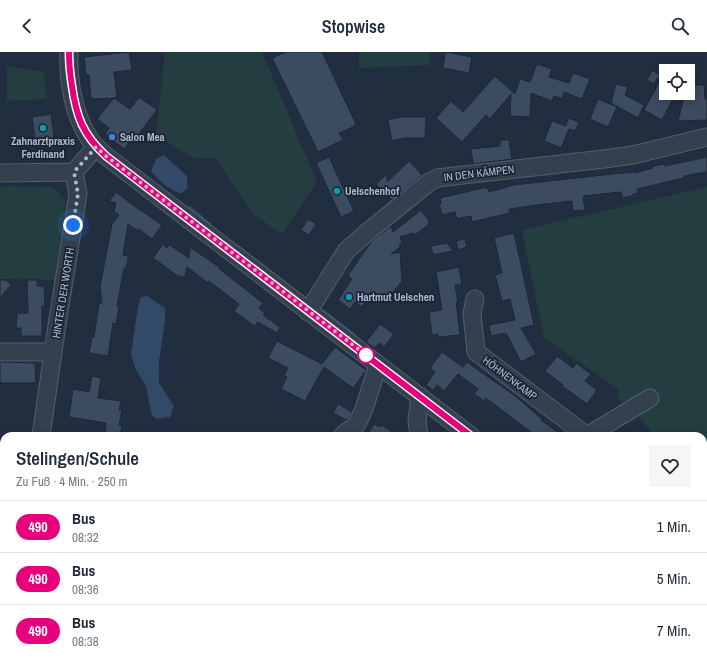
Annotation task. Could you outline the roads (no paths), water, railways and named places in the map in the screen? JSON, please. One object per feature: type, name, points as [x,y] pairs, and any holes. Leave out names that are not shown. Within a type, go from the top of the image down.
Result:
[{"type":"street","points":[[69,52],[70,71],[76,111],[85,131],[96,147],[308,312],[466,432]]},
{"type":"street","name":"IN DEN KÄMPEN","points":[[308,312],[346,251],[428,183],[437,178],[604,160],[633,155],[707,137]]},
{"type":"street","points":[[0,173],[74,172],[96,147]]},
{"type":"street","name":"HINTER DER WORTH","points":[[42,432],[78,194],[74,172]]},
{"type":"street","name":"HÖHNENKAMP","points":[[475,299],[472,313],[476,352],[582,432]]},
{"type":"street","name":"HINTER DER WORTH","points":[[0,352],[53,352]]},
{"type":"street","points":[[347,432],[357,424],[364,409],[378,364]]},
{"type":"street","points":[[419,432],[417,421],[420,396]]},
{"type":"street","name":"HÖHNENKAMP","points":[[594,432],[650,398]]},
{"type":"water","points":[[164,155],[187,176],[187,188],[181,194],[164,184],[151,171],[156,159]]},
{"type":"water","points":[[147,296],[165,308],[165,321],[159,361],[159,383],[174,406],[170,417],[157,419],[152,416],[146,386],[136,370],[131,355],[138,306],[141,297]]},
{"type":"waterway","points":[[190,208],[209,224]]},
{"type":"waterway","points":[[238,247],[307,300]]},
{"type":"waterway","points":[[323,311],[355,336]]},
{"type":"place","name":"Zahnarztpraxis Ferdinand","points":[[43,128]]},
{"type":"place","name":"Salon Mea","points":[[112,137]]},
{"type":"place","name":"Uelschenhof","points":[[337,191]]},
{"type":"place","name":"Hartmut Uelschen","points":[[349,297]]}]
